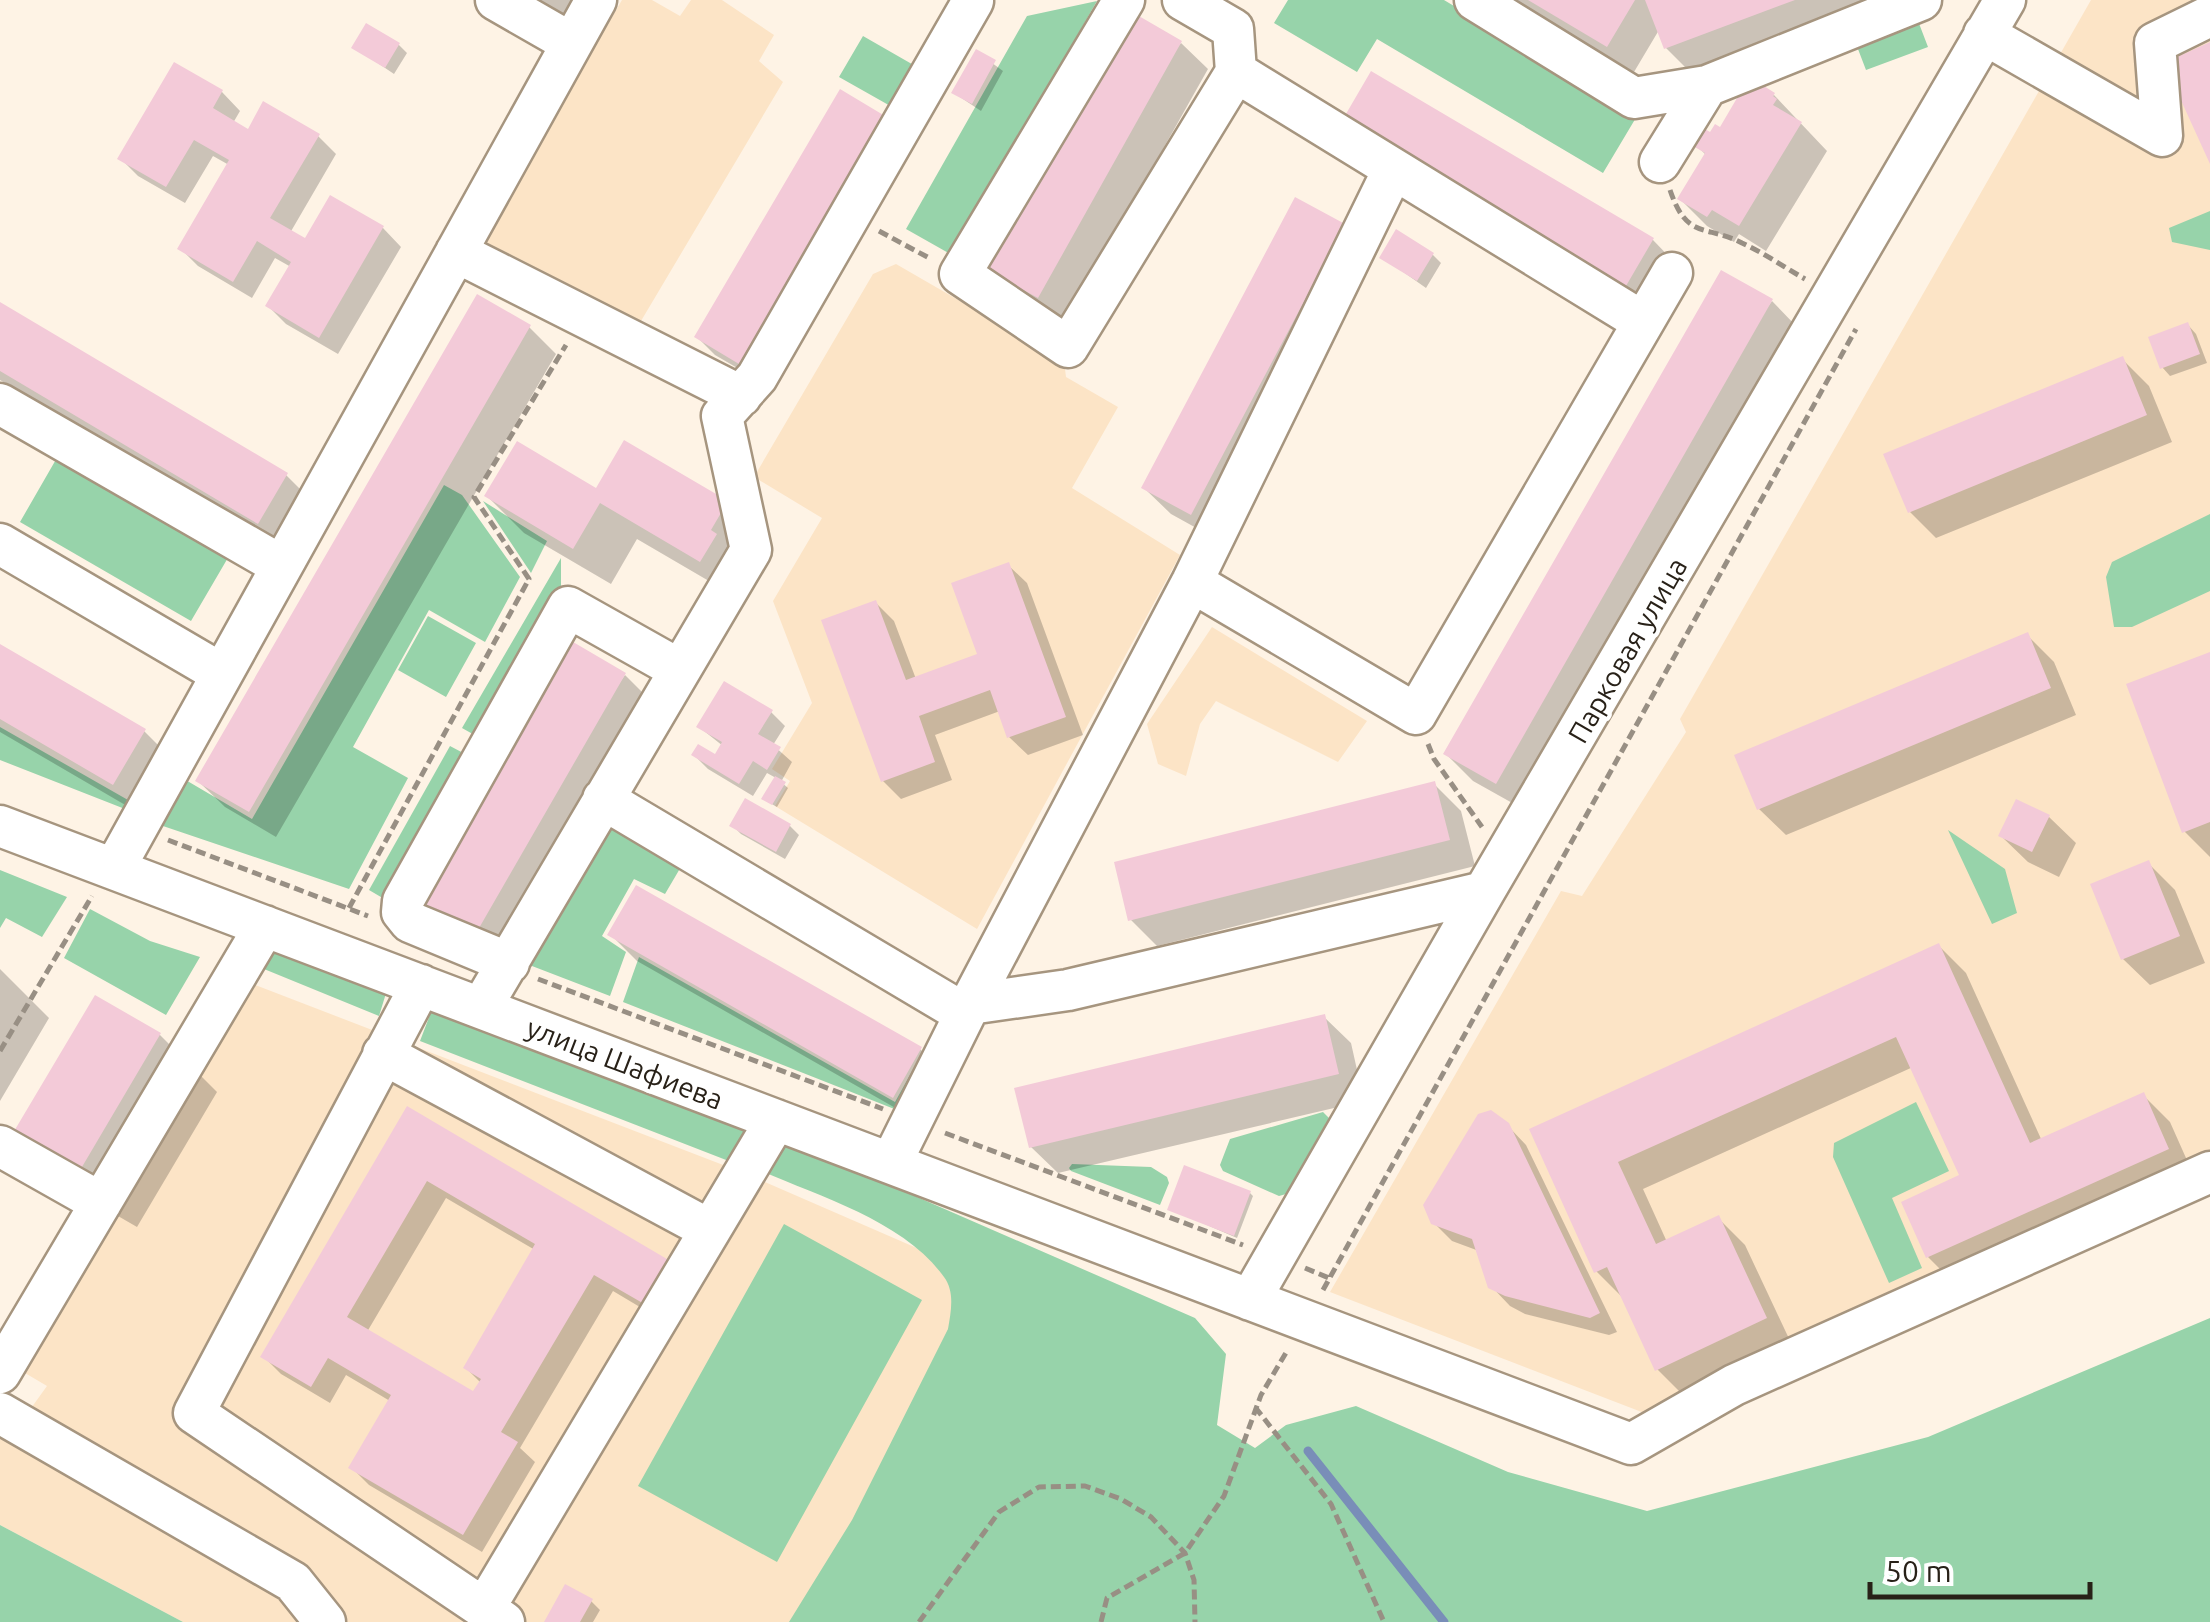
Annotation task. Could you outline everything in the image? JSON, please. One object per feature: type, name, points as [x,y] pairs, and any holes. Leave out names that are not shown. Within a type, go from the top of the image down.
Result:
[{"type":"street","points":[[496,0],[571,43]]},
{"type":"street","points":[[112,868],[596,0]]},
{"type":"street","points":[[482,1008],[751,550],[722,416],[757,378],[974,0]]},
{"type":"street","points":[[1124,0],[960,274],[1068,347],[1236,72],[1242,15],[1183,0]]},
{"type":"street","points":[[1475,0],[1634,98],[1707,86],[1921,0]]},
{"type":"street","points":[[1994,17],[2162,136],[2155,43],[2210,16]]},
{"type":"street","name":"Парковая улица","points":[[1250,1300],[1494,876],[1846,310],[1994,17]]},
{"type":"street","points":[[1236,72],[1643,322]]},
{"type":"street","points":[[1660,162],[1707,86]]},
{"type":"street","points":[[891,1164],[1192,582],[1393,170]]},
{"type":"street","points":[[456,252],[740,396]]},
{"type":"street","points":[[1192,582],[1416,714],[1672,272]]},
{"type":"street","points":[[0,404],[282,566]]},
{"type":"street","points":[[0,544],[222,674]]},
{"type":"street","points":[[508,965],[410,922],[402,912],[403,901],[568,607],[680,670]]},
{"type":"street","points":[[603,799],[968,1009],[1068,990],[1494,876]]},
{"type":"street","name":"улица Шафиева","points":[[0,826],[1631,1444],[1734,1385],[2210,1172]]},
{"type":"street","points":[[0,1373],[264,926]]},
{"type":"street","points":[[421,986],[194,1413],[494,1615],[708,1229],[776,1120]]},
{"type":"street","points":[[384,1054],[708,1229]]},
{"type":"street","points":[[0,1146],[101,1203]]},
{"type":"street","points":[[0,1413],[293,1582],[326,1622]]},
{"type":"path","points":[[1101,1622],[1108,1598],[1185,1552],[1224,1496],[1255,1408],[1330,1278],[1846,310],[1739,241],[1698,230],[1678,215],[1660,162]]},
{"type":"path","points":[[850,215],[960,274]]},
{"type":"path","points":[[348,908],[529,579],[474,498],[583,316]]},
{"type":"path","points":[[1416,714],[1434,759],[1494,876]]},
{"type":"path","points":[[137,828],[375,918]]},
{"type":"path","points":[[0,1051],[112,868]]},
{"type":"path","points":[[508,965],[1330,1278]]},
{"type":"path","points":[[1255,1408],[1332,1504],[1384,1622]]},
{"type":"path","points":[[919,1622],[999,1512],[1039,1486],[1085,1486],[1120,1498],[1151,1517],[1185,1552],[1194,1580],[1195,1622]]},
{"type":"shaded area","points":[[622,0],[652,0],[680,16],[691,0],[722,0],[774,35],[759,61],[783,82],[641,321],[479,241]]},
{"type":"shaded area","points":[[2091,0],[2210,0],[2210,1174],[1652,1416],[1330,1292],[1561,891],[1582,896],[1686,732],[1680,719]]},
{"type":"shaded area","points":[[896,264],[1064,361],[1066,377],[1118,407],[1072,488],[1180,555],[977,929],[775,806],[790,781],[772,769],[812,703],[773,601],[822,518],[754,477],[873,274]]},
{"type":"shaded area","points":[[1212,627],[1367,721],[1338,762],[1216,701],[1200,724],[1186,776],[1158,764],[1147,724]]},
{"type":"shaded area","points":[[250,983],[744,1173],[1018,1292],[821,1622],[183,1622],[0,1525],[0,1393],[29,1411],[47,1386],[25,1373]]},
{"type":"green space","points":[[1288,0],[1444,0],[1637,116],[1603,173],[1377,39],[1357,72],[1274,23]]},
{"type":"green space","points":[[1097,1],[952,255],[906,229],[1027,16]]},
{"type":"green space","points":[[1915,13],[1928,47],[1866,70],[1853,36]]},
{"type":"green space","points":[[863,36],[924,71],[901,112],[839,77]]},
{"type":"green space","points":[[2210,211],[2210,250],[2172,242],[2169,228]]},
{"type":"green space","points":[[58,456],[229,556],[191,621],[20,522]]},
{"type":"green space","points":[[444,485],[462,495],[520,577],[485,642],[429,610],[353,747],[408,778],[349,889],[160,825],[184,779],[252,819]]},
{"type":"green space","points":[[483,501],[547,541],[531,573]]},
{"type":"green space","points":[[2210,514],[2210,591],[2132,627],[2114,627],[2106,577],[2112,562]]},
{"type":"green space","points":[[561,558],[561,594],[478,737],[462,728]]},
{"type":"green space","points":[[428,616],[476,643],[446,697],[398,670]]},
{"type":"green space","points":[[0,727],[128,800],[125,809],[0,760]]},
{"type":"green space","points":[[450,746],[467,755],[386,900],[369,890]]},
{"type":"green space","points":[[603,813],[685,860],[665,894],[634,879],[602,936],[626,952],[610,996],[519,961]]},
{"type":"green space","points":[[1948,830],[2005,869],[2017,913],[1992,924]]},
{"type":"green space","points":[[0,870],[67,897],[42,937],[6,918],[0,928]]},
{"type":"green space","points":[[90,909],[150,941],[200,957],[166,1015],[64,958]]},
{"type":"green space","points":[[276,948],[387,990],[379,1016],[264,969]]},
{"type":"green space","points":[[639,957],[895,1102],[944,1014],[907,1114],[623,1002]]},
{"type":"green space","points":[[433,1007],[757,1126],[739,1165],[420,1041]]},
{"type":"green space","points":[[1916,1102],[1949,1171],[1892,1198],[1922,1268],[1889,1283],[1833,1157],[1834,1143]]},
{"type":"green space","points":[[1323,1112],[1329,1118],[1286,1194],[1279,1196],[1223,1171],[1220,1165],[1230,1139]]},
{"type":"green space","points":[[784,1139],[1195,1318],[1226,1354],[1217,1425],[1255,1448],[1286,1425],[1356,1406],[1508,1472],[1647,1511],[1928,1437],[2210,1318],[2210,1622],[789,1622],[852,1520],[948,1329],[951,1302],[944,1277],[907,1240],[859,1213],[759,1170]]},
{"type":"green space","points":[[1072,1164],[1151,1167],[1167,1177],[1169,1183],[1160,1205],[1071,1171]]},
{"type":"green space","points":[[784,1224],[922,1300],[777,1562],[638,1486]]},
{"type":"green space","points":[[0,1525],[183,1622],[0,1622]]},
{"type":"building","points":[[1528,0],[1635,0],[1607,47]]},
{"type":"building","points":[[1645,0],[1795,0],[1664,49]]},
{"type":"building","points":[[1132,12],[1182,41],[1038,298],[987,270]]},
{"type":"building","points":[[366,23],[400,43],[385,68],[351,48]]},
{"type":"building","points":[[2210,42],[2210,164],[2164,63]]},
{"type":"building","points":[[976,49],[996,60],[972,104],[951,93]]},
{"type":"building","points":[[174,62],[223,90],[213,108],[248,129],[263,101],[320,134],[270,218],[305,238],[330,195],[384,226],[319,338],[265,306],[291,262],[257,241],[233,282],[177,249],[229,160],[194,140],[166,187],[117,159]]},
{"type":"building","points":[[1371,71],[1654,238],[1626,286],[1343,119]]},
{"type":"building","points":[[1747,81],[1775,93],[1773,105],[1802,122],[1739,226],[1712,210],[1707,217],[1677,199],[1705,153],[1693,146],[1703,128],[1710,132],[1715,124],[1720,127]]},
{"type":"building","points":[[840,89],[885,116],[739,364],[694,337]]},
{"type":"building","points":[[1295,197],[1345,224],[1191,515],[1141,488]]},
{"type":"building","points":[[1396,229],[1434,253],[1417,281],[1379,258]]},
{"type":"building","points":[[1721,270],[1773,299],[1496,784],[1443,754]]},
{"type":"building","points":[[477,294],[531,325],[249,812],[195,781]]},
{"type":"building","points":[[0,302],[288,473],[258,524],[0,371]]},
{"type":"building","points":[[2188,322],[2200,354],[2160,369],[2148,337]]},
{"type":"building","points":[[2123,356],[2147,415],[1908,513],[1883,454]]},
{"type":"building","points":[[624,440],[728,501],[711,530],[717,534],[700,562],[600,503],[573,549],[484,496],[517,441],[596,488]]},
{"type":"building","points":[[1009,562],[1066,717],[1007,738],[990,690],[919,716],[935,762],[881,782],[821,620],[876,600],[906,680],[977,654],[951,583]]},
{"type":"building","points":[[2028,632],[2051,688],[1757,810],[1734,755]]},
{"type":"building","points":[[568,639],[626,673],[471,942],[413,909]]},
{"type":"building","points":[[0,644],[146,729],[113,785],[0,719]]},
{"type":"building","points":[[2210,652],[2210,822],[2182,833],[2126,684]]},
{"type":"building","points":[[724,681],[773,710],[758,734],[781,747],[767,770],[753,761],[739,784],[691,755],[698,744],[715,754],[722,742],[696,727]]},
{"type":"building","points":[[775,776],[786,782],[772,805],[761,799]]},
{"type":"building","points":[[1435,781],[1450,840],[1128,921],[1114,862]]},
{"type":"building","points":[[745,798],[791,824],[776,852],[729,826]]},
{"type":"building","points":[[2016,799],[2050,815],[2032,852],[1998,836]]},
{"type":"building","points":[[2149,860],[2180,936],[2121,960],[2090,884]]},
{"type":"building","points":[[636,885],[922,1047],[893,1098],[607,935]]},
{"type":"building","points":[[1939,943],[2030,1143],[2144,1092],[2169,1149],[1926,1258],[1901,1202],[1959,1175],[1896,1037],[1618,1162],[1656,1244],[1719,1215],[1767,1318],[1655,1371],[1607,1267],[1594,1273],[1529,1129]]},
{"type":"building","points":[[95,995],[161,1033],[79,1172],[13,1133]]},
{"type":"building","points":[[1325,1014],[1339,1074],[1029,1148],[1014,1088]]},
{"type":"building","points":[[407,1106],[672,1262],[646,1305],[594,1275],[501,1432],[518,1442],[463,1535],[348,1468],[391,1395],[328,1358],[311,1387],[260,1357]],"holes":[[[427,1181],[535,1244],[463,1368],[481,1379],[473,1391],[347,1317]]]},
{"type":"building","points":[[1491,1110],[1509,1123],[1600,1313],[1590,1318],[1488,1288],[1472,1239],[1431,1224],[1423,1205],[1478,1114]]},
{"type":"building","points":[[1184,1165],[1251,1191],[1234,1236],[1167,1210]]},
{"type":"building","points":[[565,1584],[593,1599],[580,1622],[544,1622]]},
{"type":"waterway","points":[[1308,1451],[1444,1622]]}]
